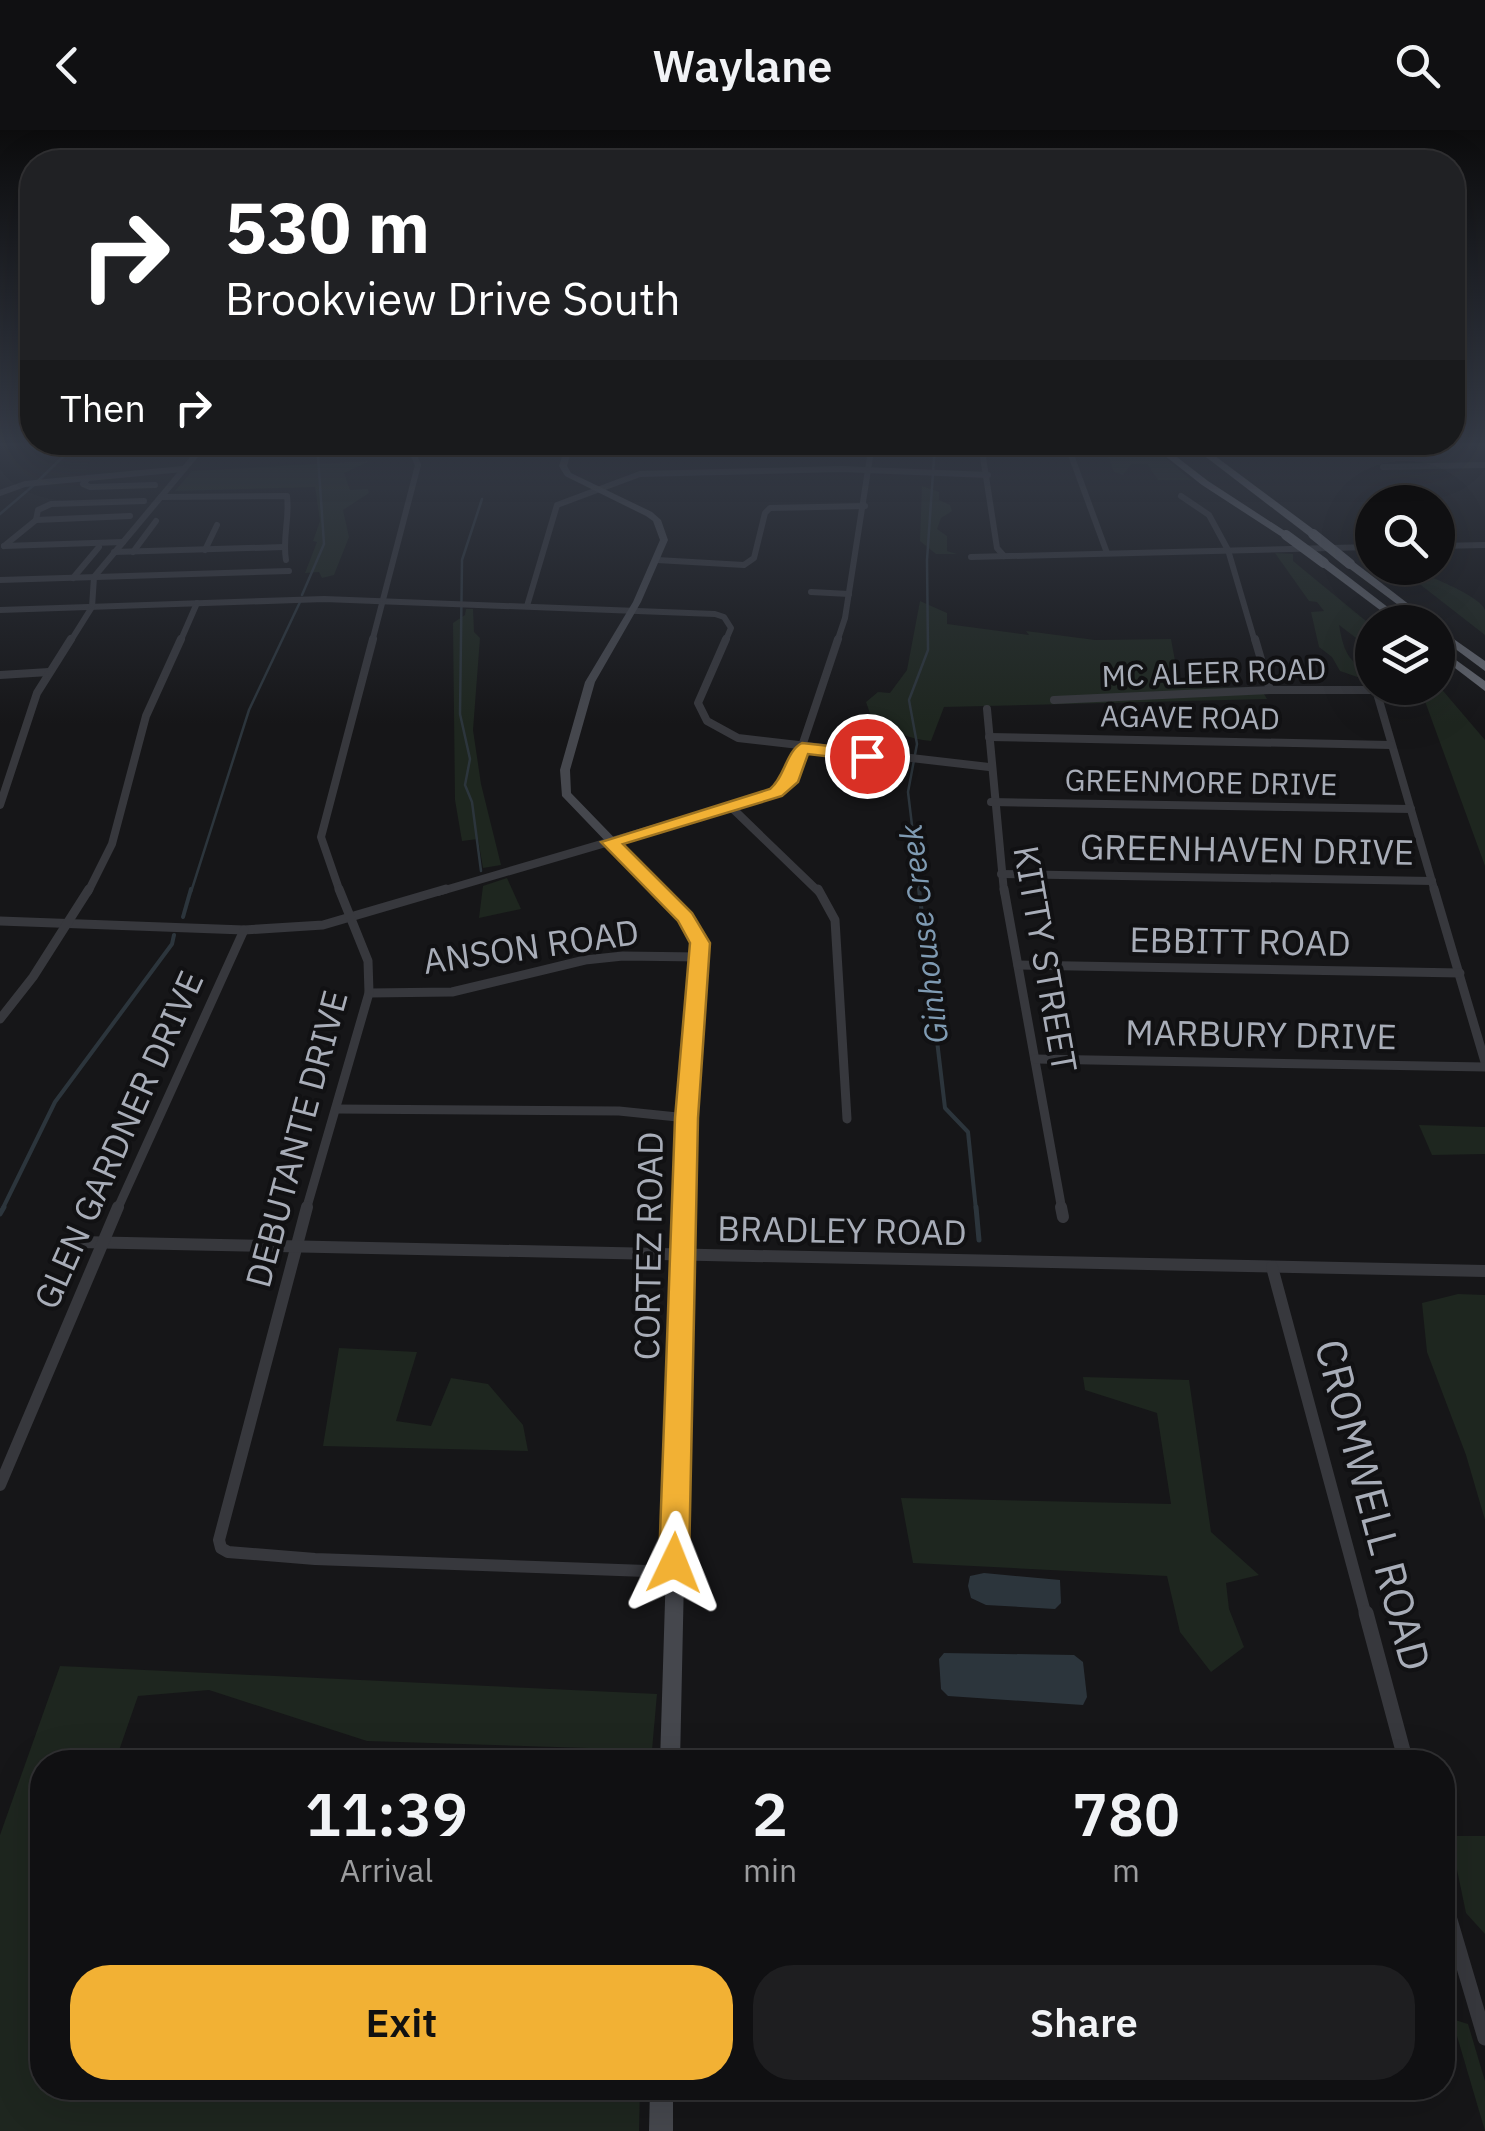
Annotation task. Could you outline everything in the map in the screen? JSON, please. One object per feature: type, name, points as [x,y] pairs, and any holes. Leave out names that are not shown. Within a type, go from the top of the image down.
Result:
[{"type":"highway","points":[[1289,537],[1380,605]]},
{"type":"highway","points":[[1316,537],[1404,605]]},
{"type":"highway","points":[[1455,644],[1485,667]]},
{"type":"highway","points":[[1455,663],[1485,687]]},
{"type":"street","points":[[0,805],[26,719],[49,672],[92,606],[94,576],[127,537]]},
{"type":"street","points":[[133,552],[144,537]]},
{"type":"street","points":[[205,550],[211,537]]},
{"type":"street","points":[[286,537],[286,560]]},
{"type":"street","name":"DEBUTANTE DRIVE","points":[[398,537],[321,836],[322,850],[368,961],[369,993],[218,1532],[221,1548],[236,1553],[674,1572]]},
{"type":"street","points":[[527,606],[547,537]]},
{"type":"street","points":[[663,537],[657,560],[590,682],[564,783],[572,802],[694,929],[700,957]]},
{"type":"street","points":[[657,560],[744,565],[754,558],[759,537]]},
{"type":"street","points":[[0,920],[244,930],[306,928],[776,793],[785,786],[802,748],[850,594],[860,537]]},
{"type":"street","points":[[996,537],[997,548],[1004,556]]},
{"type":"street","points":[[1101,537],[1107,553]]},
{"type":"street","points":[[1221,537],[1270,690]]},
{"type":"street","points":[[2,546],[123,542]]},
{"type":"street","points":[[1455,545],[1485,544]]},
{"type":"street","points":[[72,578],[99,547]]},
{"type":"street","points":[[971,558],[1355,547]]},
{"type":"street","points":[[114,552],[284,548]]},
{"type":"street","points":[[0,580],[289,570]]},
{"type":"street","points":[[812,592],[850,594]]},
{"type":"street","points":[[0,610],[380,601],[703,612],[724,617],[731,628],[698,703],[700,713],[722,733],[802,748],[988,767]]},
{"type":"street","points":[[0,1019],[69,924],[112,844],[146,716],[197,603]]},
{"type":"street","points":[[0,675],[49,672]]},
{"type":"street","name":"MC ALEER ROAD","points":[[1054,700],[1270,690],[1376,690],[1391,744]]},
{"type":"street","name":"KITTY STREET","points":[[987,709],[988,767],[1001,874],[1063,1216]]},
{"type":"street","name":"AGAVE ROAD","points":[[989,738],[1391,744]]},
{"type":"street","points":[[1391,744],[1485,1064]]},
{"type":"street","name":"GREENMORE DRIVE","points":[[991,802],[1411,808]]},
{"type":"street","points":[[731,807],[818,888],[836,920],[848,1119]]},
{"type":"street","name":"GREENHAVEN DRIVE","points":[[1001,874],[1432,881]]},
{"type":"street","name":"GLEN GARDNER DRIVE","points":[[0,1485],[66,1321],[244,930]]},
{"type":"street","name":"ANSON ROAD","points":[[369,993],[452,992],[585,960],[623,956],[700,957]]},
{"type":"street","name":"CORTEZ ROAD","points":[[670,1750],[686,1118],[700,957]]},
{"type":"street","name":"EBBITT ROAD","points":[[1018,965],[1460,973]]},
{"type":"street","name":"MARBURY DRIVE","points":[[1035,1058],[1485,1064]]},
{"type":"street","points":[[336,1109],[584,1114],[619,1111],[686,1118]]},
{"type":"street","name":"BRADLEY ROAD","points":[[79,1242],[1485,1271]]},
{"type":"street","name":"CROMWELL ROAD","points":[[1272,1266],[1403,1750]]},
{"type":"street","points":[[1455,1937],[1485,2038]]},
{"type":"street","points":[[661,2131],[662,2100]]},
{"type":"shaded area","points":[[314,537],[349,537],[334,575],[322,578],[319,572],[305,573],[317,542]]},
{"type":"shaded area","points":[[920,537],[947,537],[947,551],[957,554],[936,554]]},
{"type":"shaded area","points":[[1275,553],[1293,554],[1293,561],[1355,612],[1355,637],[1339,625],[1342,641],[1355,663],[1355,676],[1340,671],[1332,657],[1319,647],[1311,612],[1324,611],[1317,602],[1309,601]]},
{"type":"shaded area","points":[[1421,585],[1448,585],[1481,604],[1485,610],[1485,635],[1455,612],[1455,605],[1446,605]]},
{"type":"shaded area","points":[[920,601],[947,613],[947,624],[1095,640],[1171,639],[1180,688],[1260,687],[1267,699],[944,707],[931,741],[908,736],[873,722],[866,702],[878,692],[890,693],[907,670]]},
{"type":"shaded area","points":[[466,609],[473,609],[474,632],[480,638],[473,730],[481,784],[501,865],[483,868],[478,839],[462,841],[455,800],[453,623],[465,615]]},
{"type":"shaded area","points":[[1426,705],[1455,705],[1485,740],[1485,866]]},
{"type":"shaded area","points":[[507,878],[521,909],[479,918],[483,886]]},
{"type":"shaded area","points":[[1419,1125],[1485,1127],[1485,1154],[1432,1155]]},
{"type":"shaded area","points":[[1458,1294],[1485,1295],[1485,1520],[1466,1455],[1427,1352],[1422,1303]]},
{"type":"shaded area","points":[[339,1348],[417,1352],[396,1421],[431,1426],[451,1378],[488,1384],[523,1425],[528,1451],[323,1446]]},
{"type":"shaded area","points":[[1083,1377],[1189,1380],[1211,1532],[1259,1575],[1226,1583],[1229,1609],[1244,1647],[1211,1672],[1180,1632],[1167,1576],[913,1563],[901,1498],[1171,1504],[1157,1413],[1085,1390]]},
{"type":"shaded area","points":[[984,1573],[1060,1580],[1061,1603],[1055,1609],[986,1605],[971,1598],[968,1586],[970,1576]]},
{"type":"shaded area","points":[[944,1653],[1074,1655],[1083,1662],[1087,1697],[1083,1705],[948,1696],[941,1689],[939,1659]]},
{"type":"shaded area","points":[[60,1666],[657,1694],[652,1750],[367,1741],[209,1690],[138,1696],[119,1750],[30,1750]]},
{"type":"shaded area","points":[[30,1750],[30,2100],[640,2100],[639,2131],[0,2131],[0,1835]]},
{"type":"shaded area","points":[[1455,1836],[1485,1836],[1485,1934],[1466,1913],[1455,1860]]},
{"type":"shaded area","points":[[1455,2020],[1468,2024],[1485,2081],[1485,2131]]},
{"type":"waterway","points":[[302,595],[324,537]]},
{"type":"waterway","points":[[469,537],[462,560],[460,714],[470,759],[465,785],[472,802],[481,871]]},
{"type":"waterway","name":"Ginhouse Creek","points":[[920,892],[908,792],[917,744],[909,700],[928,650],[929,537]]},
{"type":"waterway","points":[[191,892],[249,710],[300,602]]},
{"type":"waterway","points":[[183,917],[191,889]]},
{"type":"waterway","name":"Ginhouse Creek","points":[[919,889],[945,1108],[968,1132],[976,1210]]},
{"type":"waterway","points":[[2,1210],[55,1102],[172,944],[174,935]]},
{"type":"waterway","points":[[0,1214],[4,1207]]},
{"type":"waterway","name":"Ginhouse Creek","points":[[976,1207],[979,1240]]},
{"type":"route","points":[[674,1563],[686,1118],[700,943],[685,918],[610,842],[776,793],[789,782],[802,748],[867,756]]}]
